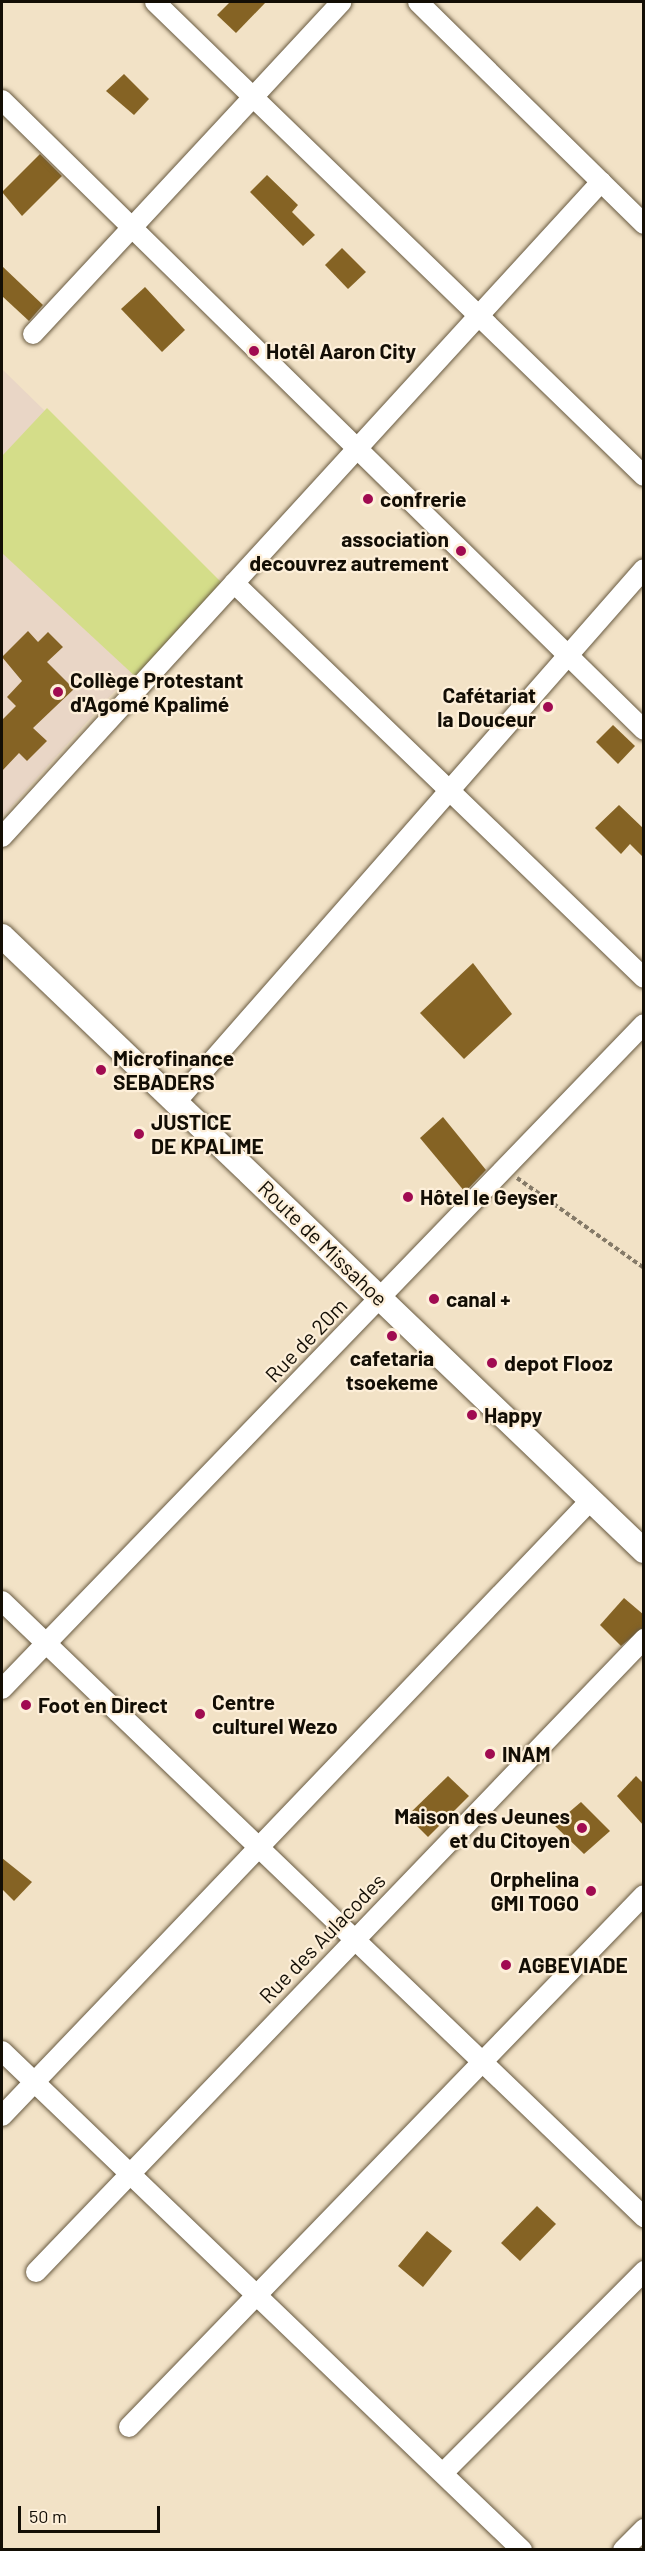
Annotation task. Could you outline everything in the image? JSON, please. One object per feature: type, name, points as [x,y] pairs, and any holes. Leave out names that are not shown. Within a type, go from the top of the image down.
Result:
[{"type":"main road","name":"Route de Missahoe","points":[[2,936],[644,1551]]},
{"type":"street","points":[[155,2],[644,476]]},
{"type":"street","points":[[33,334],[341,2]]},
{"type":"street","points":[[418,2],[644,225]]},
{"type":"street","points":[[2,100],[644,729]]},
{"type":"street","points":[[2,837],[601,182]]},
{"type":"street","points":[[176,1102],[644,569]]},
{"type":"street","points":[[234,583],[644,978]]},
{"type":"street","name":"Rue de 20m","points":[[2,1689],[644,1024]]},
{"type":"street","points":[[2,2116],[590,1501]]},
{"type":"street","points":[[2,1601],[644,2217]]},
{"type":"street","name":"Rue des Aulacodes","points":[[36,2272],[644,1639]]},
{"type":"street","points":[[129,2427],[644,1895]]},
{"type":"street","points":[[2,2051],[444,2472],[522,2550]]},
{"type":"street","points":[[444,2472],[644,2271]]},
{"type":"street","points":[[623,2550],[644,2529]]},
{"type":"path","points":[[504,1169],[644,1268]]},
{"type":"shaded area","name":"Collège Protestant d'Agomé Kpalimé","points":[[2,369],[216,578],[2,817]]},
{"type":"green space","name":"Collège Protestant d'Agomé Kpalimé","points":[[47,408],[228,589],[138,679],[2,553],[2,456]]},
{"type":"building","points":[[230,2],[266,2],[236,33],[217,15]]},
{"type":"building","points":[[124,74],[149,99],[134,115],[106,91]]},
{"type":"building","points":[[40,154],[62,176],[22,216],[2,192]]},
{"type":"building","points":[[267,175],[298,205],[292,212],[315,235],[303,246],[250,192]]},
{"type":"building","points":[[342,248],[366,272],[348,289],[325,265]]},
{"type":"building","points":[[2,266],[43,305],[29,321],[2,296]]},
{"type":"building","points":[[145,287],[185,330],[162,352],[121,309]]},
{"type":"building","points":[[28,631],[38,642],[48,632],[63,647],[47,662],[74,689],[33,728],[47,741],[27,761],[19,753],[2,771],[2,720],[16,706],[7,697],[22,681],[2,657]]},
{"type":"building","points":[[613,725],[635,746],[618,764],[596,742]]},
{"type":"building","points":[[619,805],[644,829],[644,858],[630,844],[621,854],[595,828]]},
{"type":"building","points":[[473,963],[512,1014],[464,1059],[420,1013]]},
{"type":"building","points":[[443,1117],[486,1170],[465,1192],[420,1138]]},
{"type":"building","points":[[624,1598],[644,1615],[644,1627],[621,1646],[600,1625]]},
{"type":"building","points":[[448,1776],[469,1796],[428,1837],[407,1816]]},
{"type":"building","points":[[636,1776],[644,1784],[644,1826],[617,1796]]},
{"type":"building","name":"Maison des Jeunes et du Citoyen","points":[[581,1802],[610,1831],[584,1854],[554,1825]]},
{"type":"building","points":[[2,1858],[32,1882],[14,1901],[2,1889]]},
{"type":"building","points":[[537,2206],[556,2224],[520,2261],[501,2243]]},
{"type":"building","points":[[427,2231],[452,2251],[423,2287],[398,2266]]},
{"type":"place","name":"Hotêl Aaron City","points":[[254,351]]},
{"type":"place","name":"confrerie","points":[[368,499]]},
{"type":"place","name":"association decouvrez autrement","points":[[461,551]]},
{"type":"place","name":"Collège Protestant d'Agomé Kpalimé","points":[[58,692]]},
{"type":"place","name":"Cafétariat la Douceur","points":[[548,707]]},
{"type":"place","name":"Microfinance SEBADERS","points":[[101,1070]]},
{"type":"place","name":"JUSTICE DE KPALIME","points":[[139,1134]]},
{"type":"place","name":"Hôtel le Geyser","points":[[408,1197]]},
{"type":"place","name":"canal +","points":[[434,1299]]},
{"type":"place","name":"cafetaria tsoekeme","points":[[392,1336]]},
{"type":"place","name":"depot Flooz","points":[[492,1363]]},
{"type":"place","name":"Happy","points":[[472,1415]]},
{"type":"place","name":"Foot en Direct","points":[[26,1705]]},
{"type":"place","name":"Centre culturel Wezo","points":[[200,1714]]},
{"type":"place","name":"INAM","points":[[490,1754]]},
{"type":"place","name":"Maison des Jeunes et du Citoyen","points":[[582,1828]]},
{"type":"place","name":"Orphelina GMI TOGO","points":[[591,1891]]},
{"type":"place","name":"AGBEVIADE","points":[[506,1965]]}]
